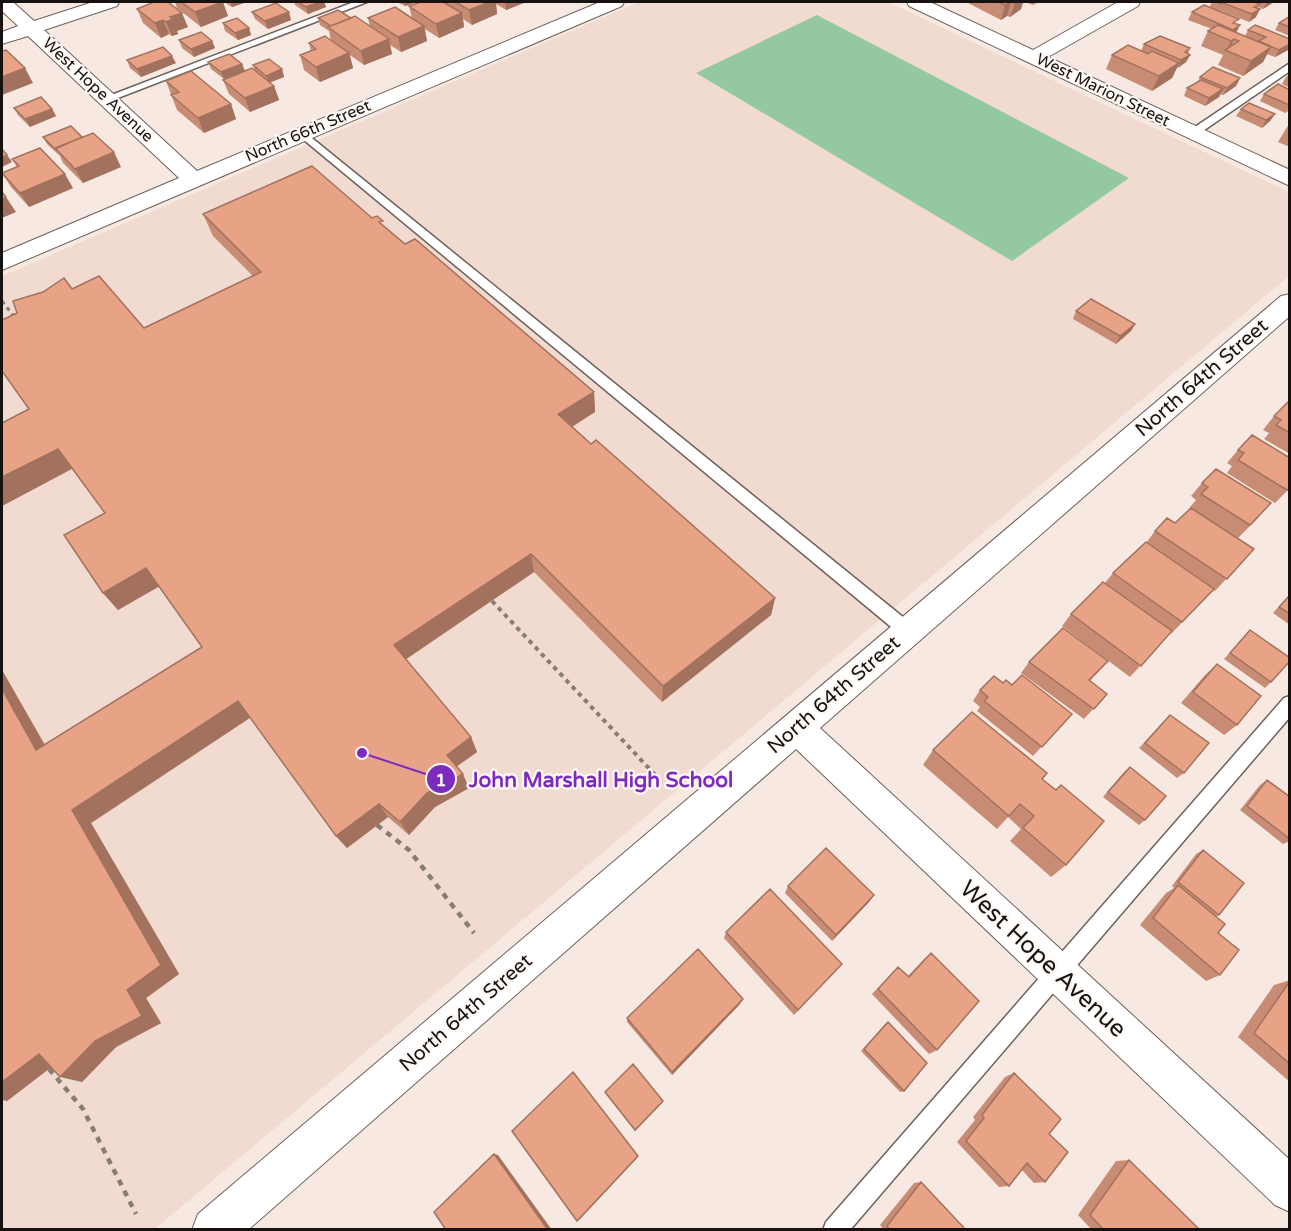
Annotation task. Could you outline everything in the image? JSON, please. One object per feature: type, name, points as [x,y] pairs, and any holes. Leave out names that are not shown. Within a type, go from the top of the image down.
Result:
[{"type":"street","name":"West Hope Avenue","points":[[3,2],[192,179]]},
{"type":"street","points":[[2,38],[110,2]]},
{"type":"street","name":"North 66th Street","points":[[2,262],[192,179],[615,2]]},
{"type":"street","name":"West Marion Street","points":[[916,2],[1290,179]]},
{"type":"street","points":[[1034,57],[1131,2]]},
{"type":"street","name":"North 64th Street","points":[[214,1230],[1290,302]]},
{"type":"street","name":"West Hope Avenue","points":[[796,727],[1290,1190]]},
{"type":"lane","points":[[106,99],[362,2]]},
{"type":"lane","points":[[1193,133],[1290,66]]},
{"type":"lane","points":[[302,133],[908,631]]},
{"type":"lane","points":[[834,1230],[1056,970],[1290,704]]},
{"type":"path","points":[[2,301],[17,322]]},
{"type":"path","points":[[492,601],[659,779]]},
{"type":"path","points":[[378,825],[409,850],[474,933]]},
{"type":"path","points":[[49,1069],[83,1109],[136,1214]]},
{"type":"shaded area","points":[[639,2],[888,2],[1289,192],[1289,276],[155,1229],[2,1229],[2,276]]},
{"type":"green space","points":[[817,15],[1129,178],[1012,261],[696,73]]},
{"type":"building","points":[[154,2],[168,2],[182,13],[170,17],[173,19],[166,22],[163,20],[155,23],[137,9]]},
{"type":"building","points":[[181,2],[223,2],[195,12]]},
{"type":"building","points":[[298,2],[320,2],[306,7]]},
{"type":"building","points":[[421,2],[443,2],[462,13],[436,24],[409,6]]},
{"type":"building","points":[[455,2],[490,2],[469,10]]},
{"type":"building","points":[[1217,2],[1254,2],[1260,4],[1254,7],[1260,9],[1252,14]]},
{"type":"building","points":[[276,3],[289,12],[265,21],[252,12]]},
{"type":"building","points":[[1204,5],[1239,19],[1233,23],[1240,25],[1233,30],[1192,12]]},
{"type":"building","points":[[395,7],[424,26],[398,37],[368,18]]},
{"type":"building","points":[[338,10],[351,18],[331,26],[318,18]]},
{"type":"building","points":[[355,16],[389,39],[361,51],[328,27]]},
{"type":"building","points":[[1290,16],[1290,27],[1279,23]]},
{"type":"building","points":[[237,18],[249,28],[235,33],[223,23]]},
{"type":"building","points":[[1218,25],[1271,47],[1251,61],[1225,50],[1239,41],[1234,39],[1231,41],[1208,31]]},
{"type":"building","points":[[1255,25],[1290,39],[1290,44],[1279,50],[1259,41],[1266,37],[1248,30]]},
{"type":"building","points":[[201,32],[212,41],[191,49],[179,40]]},
{"type":"building","points":[[325,36],[349,53],[316,67],[300,55],[316,49],[309,43]]},
{"type":"building","points":[[1160,36],[1190,48],[1185,52],[1190,55],[1181,60],[1144,44]]},
{"type":"building","points":[[1128,45],[1148,54],[1152,51],[1179,63],[1159,76],[1112,55]]},
{"type":"building","points":[[163,47],[172,56],[137,69],[127,60]]},
{"type":"building","points":[[6,50],[25,68],[2,77],[2,51]]},
{"type":"building","points":[[229,54],[242,64],[221,72],[208,62]]},
{"type":"building","points":[[269,59],[282,69],[266,76],[253,65]]},
{"type":"building","points":[[1213,67],[1240,78],[1227,88],[1200,77]]},
{"type":"building","points":[[252,68],[274,86],[245,98],[223,80]]},
{"type":"building","points":[[191,71],[231,104],[198,118],[171,95],[179,92],[166,81]]},
{"type":"building","points":[[1201,80],[1223,89],[1209,98],[1187,88]]},
{"type":"building","points":[[1278,84],[1290,90],[1289,105],[1264,94]]},
{"type":"building","points":[[41,97],[52,109],[25,119],[14,108]]},
{"type":"building","points":[[1249,103],[1275,114],[1266,120],[1241,109]]},
{"type":"building","points":[[71,126],[82,137],[55,149],[43,137]]},
{"type":"building","points":[[93,133],[114,152],[75,169],[55,148]]},
{"type":"building","points":[[40,148],[65,174],[20,193],[2,173],[19,166],[12,159]]},
{"type":"building","points":[[312,166],[372,218],[377,216],[383,221],[379,222],[405,244],[415,239],[594,392],[558,414],[591,444],[596,440],[775,598],[663,686],[531,554],[394,645],[471,737],[447,755],[463,774],[427,793],[400,822],[379,804],[336,836],[238,701],[72,810],[161,965],[127,990],[142,1016],[95,1041],[60,1077],[39,1054],[2,1082],[2,689],[36,750],[202,647],[146,568],[103,593],[64,535],[105,513],[58,449],[2,477],[2,423],[29,409],[2,371],[2,320],[17,313],[13,301],[43,292],[64,278],[72,289],[99,276],[144,328],[261,272],[203,214]]},
{"type":"building","points":[[1091,299],[1135,324],[1120,336],[1076,311]]},
{"type":"building","points":[[1288,402],[1290,403],[1290,433],[1276,425],[1281,420],[1274,416]]},
{"type":"building","points":[[1252,435],[1290,458],[1290,488],[1287,490],[1238,460],[1244,453],[1238,450]]},
{"type":"building","points":[[1216,469],[1271,503],[1250,525],[1201,494],[1208,487],[1202,483]]},
{"type":"building","points":[[1191,508],[1254,549],[1227,579],[1155,531],[1167,518],[1175,523]]},
{"type":"building","points":[[1146,542],[1214,589],[1182,622],[1113,573]]},
{"type":"building","points":[[1103,582],[1172,631],[1141,666],[1071,614]]},
{"type":"building","points":[[1290,595],[1290,614],[1279,607]]},
{"type":"building","points":[[1063,628],[1108,661],[1089,680],[1107,694],[1094,709],[1029,662]]},
{"type":"building","points":[[1250,630],[1290,658],[1290,661],[1271,682],[1230,653]]},
{"type":"building","points":[[1217,664],[1261,696],[1237,725],[1193,692]]},
{"type":"building","points":[[1022,675],[1072,714],[1042,747],[984,701],[988,697],[980,690],[994,676],[1003,683],[1006,680],[1012,685]]},
{"type":"building","points":[[972,712],[1047,773],[1042,779],[1056,790],[1061,785],[1104,821],[1066,865],[1023,828],[1034,816],[1020,804],[1009,816],[933,750]]},
{"type":"building","points":[[1170,715],[1209,743],[1184,773],[1145,743]]},
{"type":"building","points":[[1130,767],[1166,796],[1145,820],[1108,792]]},
{"type":"building","points":[[1267,780],[1290,797],[1290,839],[1247,806]]},
{"type":"building","points":[[826,848],[874,895],[836,935],[788,886]]},
{"type":"building","points":[[1203,850],[1244,883],[1219,915],[1178,882]]},
{"type":"building","points":[[1178,885],[1225,924],[1218,933],[1239,950],[1220,975],[1153,918]]},
{"type":"building","points":[[770,889],[842,964],[798,1010],[726,932]]},
{"type":"building","points":[[698,949],[743,999],[672,1072],[627,1018]]},
{"type":"building","points":[[931,953],[979,1001],[937,1050],[878,989],[898,967],[909,977]]},
{"type":"building","points":[[1290,981],[1290,1064],[1254,1033]]},
{"type":"building","points":[[888,1022],[927,1063],[904,1091],[864,1049]]},
{"type":"building","points":[[633,1064],[663,1101],[635,1130],[605,1092]]},
{"type":"building","points":[[573,1072],[638,1156],[577,1221],[512,1131]]},
{"type":"building","points":[[1014,1073],[1061,1119],[1049,1134],[1068,1152],[1045,1182],[1027,1163],[1009,1186],[966,1141],[984,1118],[982,1115]]},
{"type":"building","points":[[494,1154],[548,1230],[446,1230],[434,1212]]},
{"type":"building","points":[[1129,1160],[1200,1230],[1104,1230],[1090,1215]]},
{"type":"building","points":[[921,1182],[966,1230],[890,1230],[887,1226]]},
{"type":"place","name":"John Marshall High School","points":[[362,753]]}]
